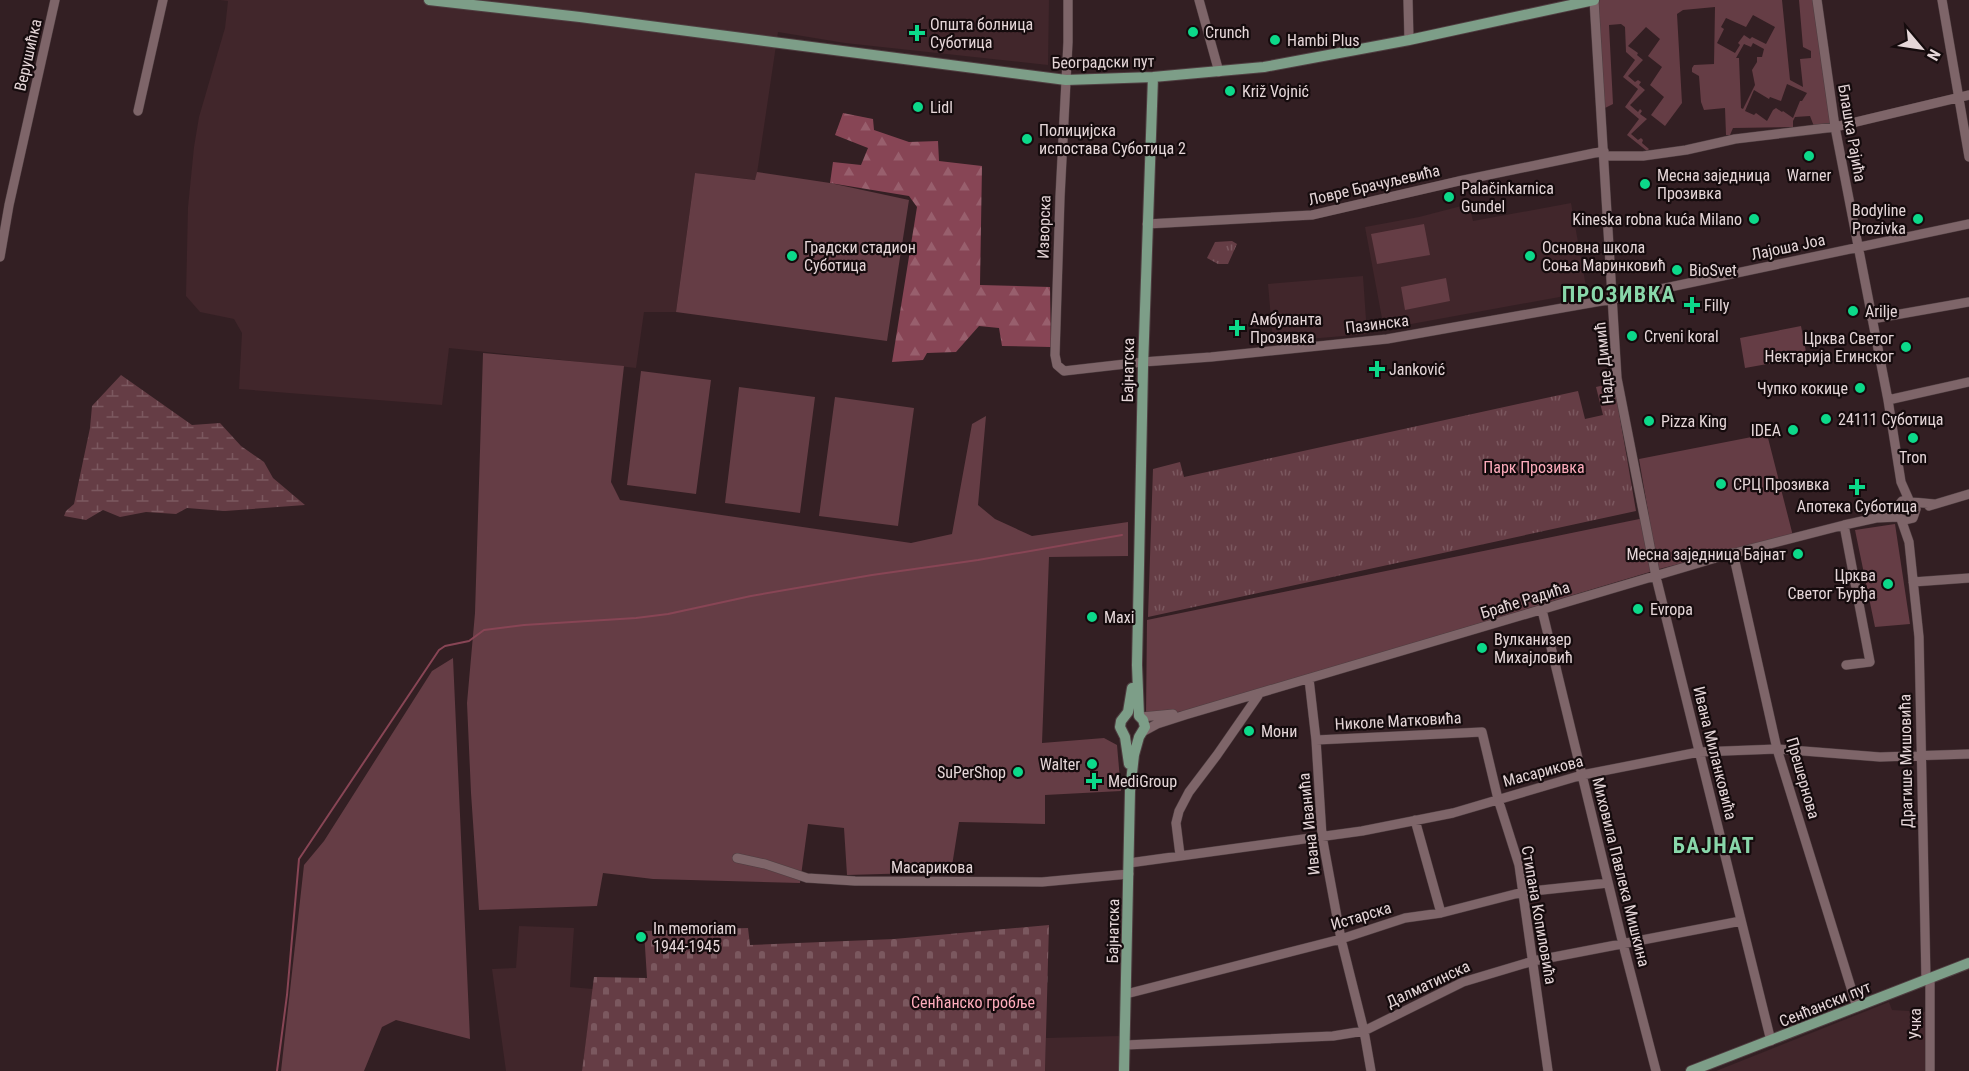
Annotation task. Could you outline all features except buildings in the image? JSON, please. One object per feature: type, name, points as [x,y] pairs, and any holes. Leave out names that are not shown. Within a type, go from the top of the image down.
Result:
[{"type":"main road","name":"Београдски пут","points":[[429,0],[580,17],[1066,80],[1219,72],[1308,60],[1594,0]]},
{"type":"main road","name":"Бајнатска","points":[[1130,791],[1134,755],[1144,724],[1140,716],[1137,664],[1143,362],[1153,77]]},
{"type":"main road","name":"Бајнатска","points":[[1124,1071],[1130,791],[1125,736],[1119,728],[1130,705],[1137,664]]},
{"type":"main road","points":[[1126,716],[1131,714],[1140,716]]},
{"type":"main road","points":[[1125,736],[1131,739],[1141,734]]},
{"type":"main road","name":"Сенћански пут","points":[[1691,1071],[1969,963]]},
{"type":"street","name":"Верушићка","points":[[0,257],[4,204],[55,0]]},
{"type":"street","points":[[138,111],[163,0]]},
{"type":"street","name":"Изворска","points":[[1068,0],[1055,361],[1060,369],[1068,372],[1143,362]]},
{"type":"street","points":[[1199,0],[1219,72]]},
{"type":"street","points":[[1408,0],[1409,40]]},
{"type":"street","name":"Наде Димић","points":[[1594,0],[1617,378],[1656,577]]},
{"type":"street","name":"Блашка Рајића","points":[[1817,0],[1834,128],[1888,400],[1900,482],[1898,512]]},
{"type":"street","points":[[1942,0],[1969,157]]},
{"type":"street","name":"Ловре Брачуљевића","points":[[1147,224],[1312,215],[1459,181],[1604,153],[1643,156],[1686,150],[1735,139],[1834,128],[1969,95]]},
{"type":"street","name":"Лајоша Јоа","points":[[1613,299],[1969,224]]},
{"type":"street","name":"Пазинска","points":[[1143,362],[1368,342],[1613,299]]},
{"type":"street","points":[[1872,319],[1969,302]]},
{"type":"street","points":[[1888,400],[1969,382]]},
{"type":"street","name":"Блашка Рајића","points":[[1900,482],[1914,508]]},
{"type":"street","points":[[1914,508],[1910,520],[1898,512],[1902,501],[1914,508],[1969,494]]},
{"type":"street","name":"Драгише Мишовића","points":[[1914,508],[1909,542],[1919,637],[1928,979]]},
{"type":"street","name":"Браће Радића","points":[[1141,734],[1157,724],[1185,715],[1542,610],[1733,554],[1898,512]]},
{"type":"street","name":"Драгише Мишовића","points":[[1898,512],[1909,542]]},
{"type":"street","points":[[1844,525],[1870,662],[1846,665]]},
{"type":"street","name":"Прешернова","points":[[1733,554],[1778,749],[1857,1007]]},
{"type":"street","name":"Ивана Миланковића","points":[[1656,577],[1771,1041]]},
{"type":"street","points":[[1913,582],[1969,578]]},
{"type":"street","name":"Миховила Павлека Мишкина","points":[[1542,610],[1656,1071]]},
{"type":"street","name":"Ивана Иванића","points":[[1309,679],[1316,741],[1322,836],[1341,939],[1364,1030],[1371,1071]]},
{"type":"street","points":[[1180,855],[1176,823],[1179,811],[1189,792],[1260,693]]},
{"type":"street","name":"Браће Радића","points":[[1140,716],[1185,715]]},
{"type":"street","name":"Николе Матковића","points":[[1316,741],[1482,732]]},
{"type":"street","name":"Стипана Копиловића","points":[[1482,732],[1498,799],[1519,865],[1548,1071]]},
{"type":"street","name":"Масарикова","points":[[737,858],[765,864],[807,878],[855,881],[1042,882],[1129,869],[1180,855],[1362,831],[1453,813],[1582,775],[1699,752],[1778,749],[1880,757],[1969,754]]},
{"type":"street","points":[[1415,820],[1441,913]]},
{"type":"street","name":"Истарска","points":[[1126,994],[1341,939],[1405,918],[1441,913],[1523,892],[1608,884]]},
{"type":"street","name":"Далматинска","points":[[1125,1045],[1333,1036],[1364,1030],[1463,982],[1533,961],[1741,921]]},
{"type":"street","name":"Учка","points":[[1928,979],[1930,1071]]},
{"type":"shaded area","points":[[220,0],[1049,0],[1048,65],[845,43],[778,32],[756,180],[695,173],[676,312],[644,312],[636,368],[449,348],[442,405],[239,389],[242,333],[234,319],[200,312],[186,296],[188,207],[194,147],[199,117],[225,28],[228,1]]},
{"type":"shaded area","points":[[1571,203],[1587,292],[1384,329],[1365,227],[1419,217],[1469,204],[1473,221]]},
{"type":"shaded area","points":[[1363,276],[1367,334],[1273,342],[1268,284]]},
{"type":"shaded area","points":[[519,926],[574,928],[570,987],[593,989],[582,1071],[506,1071],[492,969],[516,968]]},
{"type":"shaded area","points":[[1889,1002],[1892,1010],[1926,1012],[1925,1071],[1716,1071]]},
{"type":"shaded area","points":[[1119,1036],[1119,1071],[1045,1071],[1046,1038]]},
{"type":"green space","points":[[1594,0],[1782,0],[1790,80],[1803,87],[1800,59],[1811,58],[1811,51],[1803,47],[1799,0],[1817,0],[1835,127],[1815,129],[1810,116],[1795,117],[1793,127],[1733,128],[1730,135],[1726,135],[1725,108],[1704,110],[1701,102],[1699,76],[1692,72],[1694,65],[1714,64],[1715,7],[1683,10],[1677,14],[1682,103],[1665,126],[1651,115],[1664,97],[1650,85],[1662,67],[1648,56],[1660,39],[1646,27],[1628,46],[1643,60],[1628,76],[1635,82],[1638,80],[1641,82],[1639,85],[1645,90],[1630,105],[1638,112],[1640,109],[1642,111],[1640,114],[1647,119],[1631,134],[1638,140],[1641,138],[1643,140],[1642,143],[1649,149],[1647,151],[1627,135],[1639,119],[1625,107],[1638,89],[1623,77],[1635,60],[1626,52],[1625,27],[1621,24],[1609,25],[1613,104],[1601,110]],"holes":[[[1753,15],[1775,27],[1766,44],[1744,35],[1735,53],[1717,43],[1724,29],[1721,27],[1726,18],[1746,27]],[[1753,43],[1764,49],[1762,57],[1757,57],[1752,70],[1755,85],[1743,109],[1741,108],[1739,58],[1736,58],[1744,44],[1751,47]],[[1787,84],[1807,93],[1800,101],[1793,118],[1776,108],[1767,121],[1756,113],[1754,115],[1745,111],[1754,90],[1769,99],[1770,97],[1781,101]]]},
{"type":"green space","points":[[843,113],[873,119],[874,130],[909,142],[938,141],[939,161],[982,166],[980,285],[1050,287],[1051,347],[1002,346],[999,328],[979,326],[956,352],[927,353],[923,360],[892,362],[917,207],[909,196],[830,183],[833,162],[861,165],[868,148],[835,135]]},
{"type":"green space","name":"Градски стадион Суботица","points":[[757,172],[830,183],[909,200],[887,341],[676,312],[695,173],[755,180]]},
{"type":"green space","points":[[1424,224],[1430,255],[1377,264],[1371,234]]},
{"type":"green space","points":[[1232,241],[1237,244],[1228,264],[1218,264],[1207,258],[1215,242]]},
{"type":"green space","points":[[1446,278],[1450,301],[1405,310],[1401,287]]},
{"type":"green space","points":[[1801,326],[1807,357],[1745,368],[1740,338]]},
{"type":"green space","points":[[483,353],[624,366],[611,482],[620,500],[911,543],[952,534],[972,424],[986,416],[978,505],[995,519],[1032,536],[1128,522],[1128,556],[1049,557],[1042,743],[1104,738],[1117,745],[1121,791],[1045,795],[1045,824],[959,822],[951,872],[847,875],[844,828],[808,824],[800,883],[653,879],[603,873],[597,906],[479,910],[467,703],[475,613]]},
{"type":"green space","points":[[641,371],[711,380],[696,494],[627,485]]},
{"type":"green space","points":[[121,375],[192,425],[220,423],[241,446],[264,462],[273,478],[305,505],[225,511],[187,508],[176,514],[146,512],[120,517],[103,510],[86,520],[64,516],[74,504],[90,428],[92,406]]},
{"type":"green space","name":"Парк Прозивка","points":[[1614,383],[1636,511],[1148,617],[1153,469],[1180,462],[1184,477],[1578,391],[1585,419],[1603,415],[1596,387]]},
{"type":"green space","points":[[739,387],[815,397],[800,513],[725,503]]},
{"type":"green space","points":[[835,397],[914,408],[898,526],[819,516]]},
{"type":"green space","points":[[1767,434],[1793,536],[1663,568],[1188,711],[1146,715],[1147,620],[1649,517],[1639,459]]},
{"type":"green space","points":[[1895,524],[1910,624],[1875,627],[1855,530]]},
{"type":"green space","points":[[453,658],[470,1039],[396,1020],[382,1027],[364,1071],[281,1071],[304,865],[324,841],[432,671]]},
{"type":"green space","name":"Сенћанско гробље","points":[[1049,925],[1045,1071],[582,1071],[594,977],[647,978],[644,931],[748,928],[750,945],[894,939]]},
{"type":"waterway","points":[[277,1071],[287,995],[299,859],[439,650],[445,646],[469,641],[484,630],[668,614],[751,596],[1122,535]]},
{"type":"place","name":"Crunch","points":[[1193,32]]},
{"type":"place","name":"Општа болница Суботица","points":[[917,33]]},
{"type":"place","name":"Hambi Plus","points":[[1275,40]]},
{"type":"place","name":"Križ Vojnić","points":[[1230,91]]},
{"type":"place","name":"Lidl","points":[[918,107]]},
{"type":"place","name":"Полицијска испостава Суботица 2","points":[[1027,139]]},
{"type":"place","name":"Warner","points":[[1809,156]]},
{"type":"place","name":"Месна заједница Прозивка","points":[[1645,184]]},
{"type":"place","name":"Palačinkarnica Gundel","points":[[1449,197]]},
{"type":"place","name":"Kineska robna kuća Milano","points":[[1754,219]]},
{"type":"place","name":"Bodyline Prozivka","points":[[1918,219]]},
{"type":"place","name":"Градски стадион Суботица","points":[[792,256]]},
{"type":"place","name":"Основна школа Соња Маринковић","points":[[1530,256]]},
{"type":"place","name":"BioSvet","points":[[1677,270]]},
{"type":"place","name":"Filly","points":[[1692,305]]},
{"type":"place","name":"Arilje","points":[[1853,311]]},
{"type":"place","name":"Амбуланта Прозивка","points":[[1237,328]]},
{"type":"place","name":"Crveni koral","points":[[1632,336]]},
{"type":"place","name":"Црква Светог Нектарија Егинског","points":[[1906,347]]},
{"type":"place","name":"Janković","points":[[1377,369]]},
{"type":"place","name":"Чупко кокице","points":[[1860,388]]},
{"type":"place","name":"24111 Суботица","points":[[1826,419]]},
{"type":"place","name":"Pizza King","points":[[1649,421]]},
{"type":"place","name":"IDEA","points":[[1793,430]]},
{"type":"place","name":"Tron","points":[[1913,438]]},
{"type":"place","name":"СРЦ Прозивка","points":[[1721,484]]},
{"type":"place","name":"Апотека Суботица","points":[[1857,487]]},
{"type":"place","name":"Месна заједница Бајнат","points":[[1798,554]]},
{"type":"place","name":"Црква Светог Ђурђа","points":[[1888,584]]},
{"type":"place","name":"Evropa","points":[[1638,609]]},
{"type":"place","name":"Maxi","points":[[1092,617]]},
{"type":"place","name":"Вулканизер Михајловић","points":[[1482,648]]},
{"type":"place","name":"Мони","points":[[1249,731]]},
{"type":"place","name":"Walter","points":[[1092,764]]},
{"type":"place","name":"SuPerShop","points":[[1018,772]]},
{"type":"place","name":"MediGroup","points":[[1094,781]]},
{"type":"place","name":"In memoriam 1944-1945","points":[[641,937]]},
{"type":"district","name":"ПРОЗИВКА","points":[[1619,294]]},
{"type":"district","name":"БАЈНАТ","points":[[1714,845]]}]
